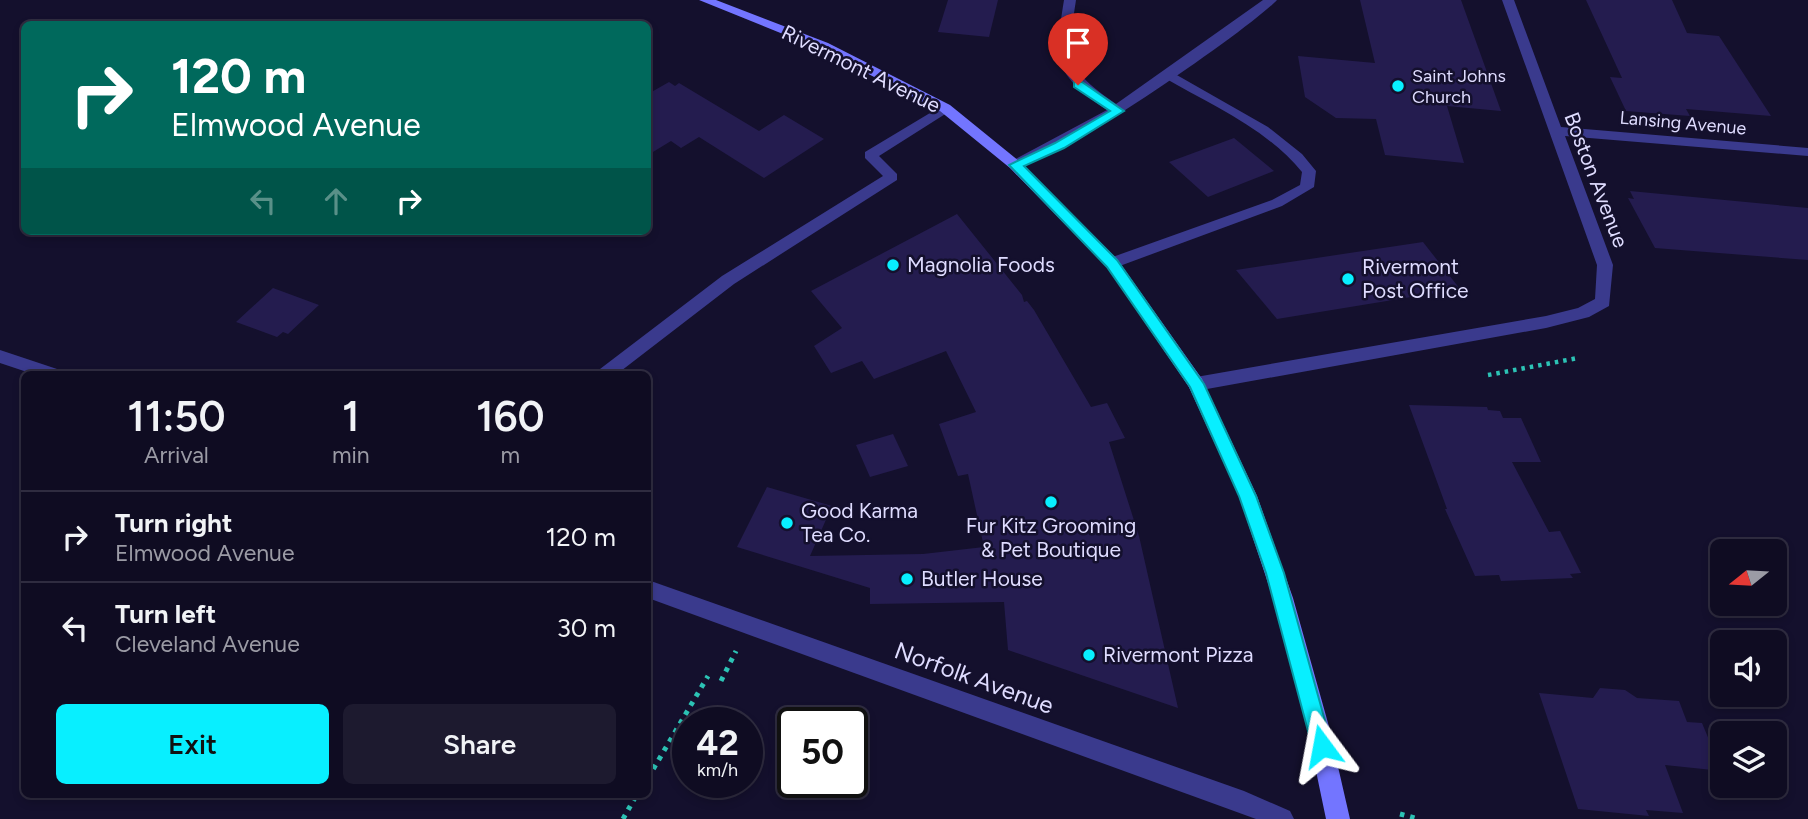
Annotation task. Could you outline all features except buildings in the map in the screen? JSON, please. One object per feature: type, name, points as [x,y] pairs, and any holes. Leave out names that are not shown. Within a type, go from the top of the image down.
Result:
[{"type":"main road","name":"Rivermont Avenue","points":[[705,0],[824,46],[946,108],[1015,165],[1112,263],[1196,384],[1248,496],[1283,598],[1317,723],[1338,819]]},
{"type":"street","points":[[1070,0],[1064,37],[1065,64],[1078,85],[1118,111]]},
{"type":"street","points":[[1015,165],[1060,145],[1118,111],[1271,0]]},
{"type":"street","name":"Boston Avenue","points":[[1196,384],[1546,322],[1583,313],[1603,302],[1605,265],[1508,0]]},
{"type":"street","points":[[1112,263],[1277,203],[1307,187],[1310,171],[1283,143],[1168,74]]},
{"type":"street","points":[[610,371],[728,280],[892,177],[870,155],[946,108]]},
{"type":"street","name":"Lansing Avenue","points":[[1554,131],[1808,152]]},
{"type":"street","points":[[0,356],[42,371]]},
{"type":"street","name":"Norfolk Avenue","points":[[651,590],[1244,802],[1282,819]]},
{"type":"path","points":[[1488,375],[1578,358]]},
{"type":"path","points":[[721,681],[736,652]]},
{"type":"path","points":[[651,773],[708,676]]},
{"type":"path","points":[[623,819],[635,798]]},
{"type":"path","points":[[1400,814],[1419,819]]},
{"type":"place","name":"Saint Johns Church","points":[[1398,86]]},
{"type":"place","name":"Magnolia Foods","points":[[893,265]]},
{"type":"place","name":"Rivermont Post Office","points":[[1348,279]]},
{"type":"place","name":"Fur Kitz Grooming & Pet Boutique","points":[[1051,502]]},
{"type":"place","name":"Good Karma Tea Co.","points":[[787,523]]},
{"type":"place","name":"Butler House","points":[[907,579]]},
{"type":"place","name":"Rivermont Pizza","points":[[1089,655]]},
{"type":"route","points":[[1078,85],[1118,111],[1060,145],[1015,165],[1112,263],[1196,384],[1248,496],[1275,573],[1322,746]]}]
